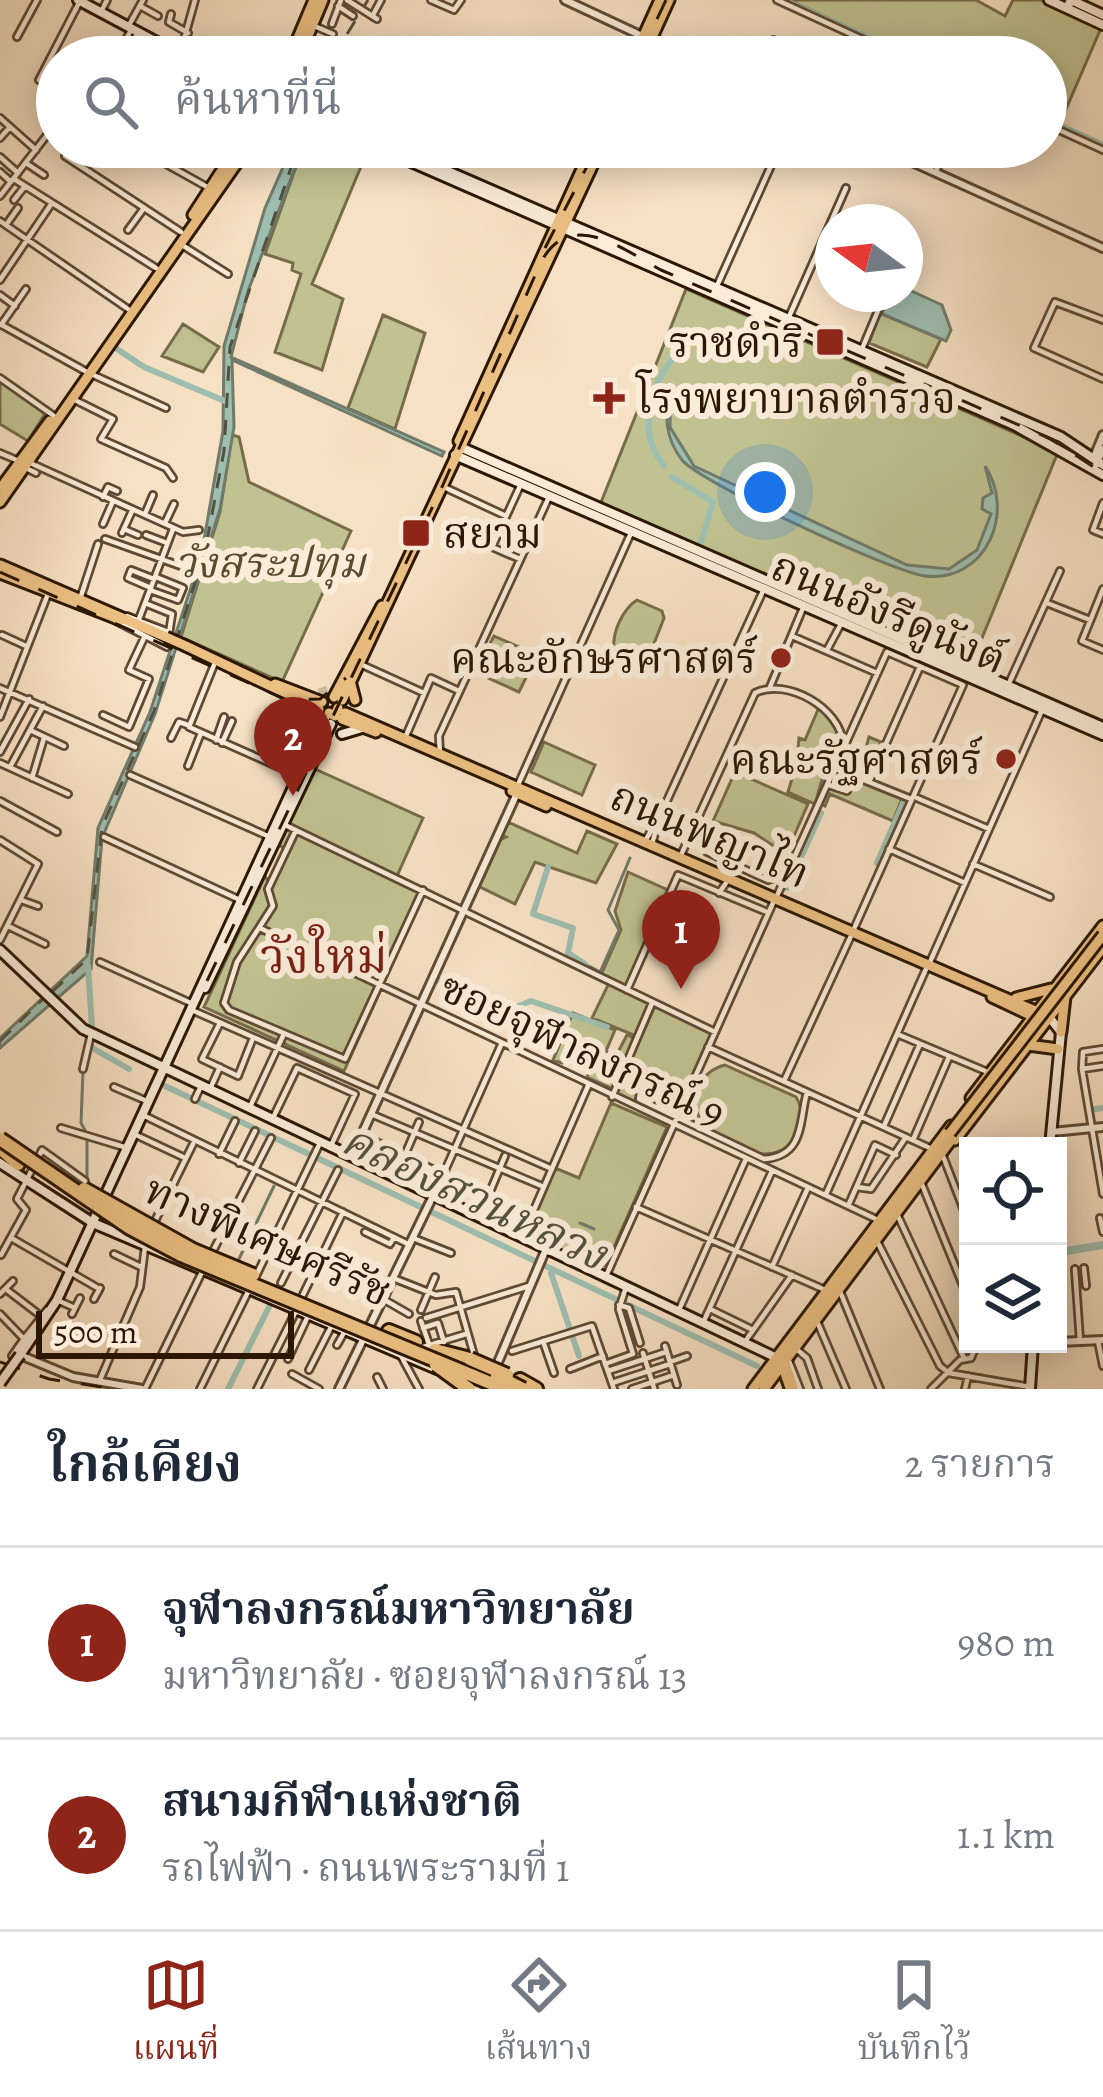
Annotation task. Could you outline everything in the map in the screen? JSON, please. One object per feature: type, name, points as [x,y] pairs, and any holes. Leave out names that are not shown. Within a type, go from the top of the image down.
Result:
[{"type":"highway","name":"ทางพิเศษศรีรัช","points":[[0,1134],[130,1228],[181,1255],[492,1388]]},
{"type":"highway","name":"ทางพิเศษศรีรัช","points":[[0,1134],[193,1250],[435,1346],[523,1389]]},
{"type":"highway","points":[[0,1148],[32,1174],[130,1228]]},
{"type":"highway","points":[[435,1346],[536,1389]]},
{"type":"highway","points":[[403,1350],[469,1389]]},
{"type":"highway","points":[[780,1363],[796,1389]]},
{"type":"main road","points":[[308,36],[318,0]]},
{"type":"main road","points":[[300,36],[318,0]]},
{"type":"main road","points":[[648,36],[665,0]]},
{"type":"main road","points":[[1048,0],[1103,20]]},
{"type":"main road","points":[[79,1],[145,36]]},
{"type":"main road","points":[[51,422],[72,398],[156,268],[181,240],[223,168]]},
{"type":"main road","points":[[0,502],[38,440],[233,168]]},
{"type":"main road","points":[[430,168],[995,413],[1097,466]]},
{"type":"main road","points":[[432,168],[442,173]]},
{"type":"main road","points":[[195,1006],[298,776],[588,168]]},
{"type":"main road","points":[[786,322],[930,384]]},
{"type":"main road","name":"ถนนอังรีดูนังต์","points":[[456,450],[842,624]]},
{"type":"main road","points":[[0,489],[24,463]]},
{"type":"main road","name":"ถนนอังรีดูนังต์","points":[[523,480],[550,497],[589,510]]},
{"type":"main road","name":"ถนนพญาไท","points":[[0,572],[166,634],[331,710],[680,856],[728,886]]},
{"type":"main road","name":"ถนนพญาไท","points":[[0,572],[48,594],[124,618]]},
{"type":"main road","name":"ถนนอังรีดูนังต์","points":[[765,587],[919,658],[1102,729]]},
{"type":"main road","points":[[346,680],[382,606]]},
{"type":"main road","points":[[321,743],[364,724],[346,680]]},
{"type":"main road","name":"ถนนพญาไท","points":[[269,683],[331,710]]},
{"type":"main road","points":[[0,1383],[54,1306],[321,743],[331,710]]},
{"type":"main road","name":"ถนนพญาไท","points":[[364,724],[728,886],[853,930],[1047,1019]]},
{"type":"main road","points":[[753,1389],[794,1347],[897,1214],[1056,986],[1088,946],[1101,946]]},
{"type":"main road","points":[[938,1153],[999,1069],[1028,1045],[1101,946]]},
{"type":"main road","points":[[764,1389],[827,1291],[880,1221],[919,1179],[1101,946]]},
{"type":"main road","points":[[0,950],[52,1003],[91,1034],[780,1363]]},
{"type":"main road","points":[[1015,1041],[1016,1021],[1009,1001],[1056,986]]},
{"type":"main road","points":[[1052,1137],[1065,997]]},
{"type":"main road","points":[[1047,1019],[1059,1041]]},
{"type":"main road","points":[[1028,1045],[1059,1041]]},
{"type":"main road","points":[[145,1060],[173,1051]]},
{"type":"main road","points":[[173,1051],[183,1078]]},
{"type":"main road","points":[[145,1060],[155,1088]]},
{"type":"main road","points":[[155,1088],[183,1078]]},
{"type":"main road","points":[[0,1162],[93,1223],[364,1337]]},
{"type":"main road","points":[[297,1309],[492,1388]]},
{"type":"main road","points":[[1030,1388],[1033,1353]]},
{"type":"street","points":[[17,37],[37,0]]},
{"type":"street","points":[[100,12],[107,0]]},
{"type":"street","points":[[187,36],[195,0]]},
{"type":"street","points":[[342,2],[374,16],[380,0]]},
{"type":"street","points":[[431,0],[456,10],[461,0]]},
{"type":"street","points":[[566,0],[641,36]]},
{"type":"street","points":[[777,0],[855,36]]},
{"type":"street","points":[[61,36],[79,1]]},
{"type":"street","points":[[342,2],[353,16]]},
{"type":"street","points":[[332,24],[342,2]]},
{"type":"street","points":[[130,36],[141,3],[158,16]]},
{"type":"street","points":[[171,14],[169,22],[188,33]]},
{"type":"street","points":[[312,25],[333,34]]},
{"type":"street","points":[[0,118],[36,149]]},
{"type":"street","points":[[0,138],[10,127]]},
{"type":"street","points":[[1067,134],[1103,150]]},
{"type":"street","points":[[0,196],[36,151]]},
{"type":"street","points":[[0,157],[15,178]]},
{"type":"street","points":[[26,163],[44,176]]},
{"type":"street","points":[[83,168],[144,208],[228,274]]},
{"type":"street","points":[[173,168],[209,188]]},
{"type":"street","points":[[715,291],[770,168]]},
{"type":"street","points":[[926,168],[1103,248]]},
{"type":"street","points":[[936,172],[937,168]]},
{"type":"street","points":[[0,172],[156,268]]},
{"type":"street","points":[[14,200],[25,185]]},
{"type":"street","points":[[786,322],[847,188]]},
{"type":"street","points":[[122,206],[127,197]]},
{"type":"street","points":[[0,280],[52,203]]},
{"type":"street","points":[[18,208],[3,223],[128,309]]},
{"type":"street","points":[[128,230],[144,208]]},
{"type":"street","points":[[0,257],[11,265]]},
{"type":"street","points":[[26,290],[0,324],[166,408]]},
{"type":"street","points":[[0,295],[15,306]]},
{"type":"street","points":[[1103,320],[1058,301],[1035,350],[1103,379]]},
{"type":"street","points":[[861,351],[877,312]]},
{"type":"street","points":[[0,378],[51,422]]},
{"type":"street","points":[[72,398],[113,419],[101,439],[166,468],[173,478]]},
{"type":"street","points":[[1097,466],[1103,434]]},
{"type":"street","points":[[1097,466],[1103,449]]},
{"type":"street","points":[[0,453],[191,535],[199,530]]},
{"type":"street","points":[[24,463],[36,473]]},
{"type":"street","points":[[520,559],[492,547],[523,480]]},
{"type":"street","points":[[440,484],[506,516]]},
{"type":"street","points":[[103,497],[108,487],[117,491]]},
{"type":"street","points":[[145,514],[153,495]]},
{"type":"street","points":[[440,754],[439,736],[550,497]]},
{"type":"street","points":[[104,524],[113,502]]},
{"type":"street","points":[[1103,503],[1093,531],[1103,534]]},
{"type":"street","points":[[165,523],[173,504]]},
{"type":"street","points":[[117,544],[133,509]]},
{"type":"street","points":[[145,603],[172,614],[166,647],[144,638],[124,618],[145,603],[173,527]]},
{"type":"street","points":[[351,1158],[634,531]]},
{"type":"street","points":[[122,533],[167,544]]},
{"type":"street","points":[[80,599],[101,543],[192,570]]},
{"type":"street","points":[[131,570],[183,587],[178,600],[151,589],[128,578],[131,570]]},
{"type":"street","points":[[1010,681],[1060,571]]},
{"type":"street","points":[[648,843],[765,587]]},
{"type":"street","points":[[1103,589],[1082,641],[1103,650]]},
{"type":"street","points":[[0,716],[4,689],[48,594]]},
{"type":"street","points":[[1047,603],[1090,620]]},
{"type":"street","points":[[680,856],[752,698],[770,687],[803,608]]},
{"type":"street","points":[[830,651],[842,624]]},
{"type":"street","points":[[2,635],[26,646]]},
{"type":"street","points":[[792,636],[877,673]]},
{"type":"street","points":[[103,715],[129,727],[149,679],[129,670],[144,638]]},
{"type":"street","points":[[606,1277],[887,652],[919,658],[963,685],[784,1081]]},
{"type":"street","points":[[869,782],[919,658]]},
{"type":"street","points":[[188,725],[216,659]]},
{"type":"street","points":[[358,663],[424,693]]},
{"type":"street","points":[[405,739],[431,678],[459,691]]},
{"type":"street","points":[[770,687],[827,709],[842,734],[843,749]]},
{"type":"street","points":[[4,689],[135,747]]},
{"type":"street","points":[[0,752],[29,699]]},
{"type":"street","points":[[10,767],[43,706]]},
{"type":"street","points":[[826,1196],[1043,707]]},
{"type":"street","points":[[219,741],[228,719]]},
{"type":"street","points":[[171,738],[178,722],[298,776]]},
{"type":"street","points":[[30,730],[64,746]]},
{"type":"street","points":[[188,766],[201,733]]},
{"type":"street","points":[[32,778],[44,738]]},
{"type":"street","points":[[0,763],[68,794]]},
{"type":"street","points":[[834,768],[989,829]]},
{"type":"street","points":[[130,775],[270,837]]},
{"type":"street","points":[[827,784],[847,790],[855,776]]},
{"type":"street","points":[[0,801],[57,832]]},
{"type":"street","points":[[698,819],[703,850],[732,864],[775,880],[793,861]]},
{"type":"street","points":[[283,824],[715,1032]]},
{"type":"street","points":[[296,830],[268,889],[273,906],[237,962],[226,1009],[283,1036],[341,1061],[423,890]]},
{"type":"street","points":[[104,836],[241,900]]},
{"type":"street","points":[[0,840],[38,862],[0,940]]},
{"type":"street","points":[[890,849],[964,883]]},
{"type":"street","points":[[728,886],[732,864]]},
{"type":"street","points":[[973,864],[1050,897]]},
{"type":"street","points":[[728,886],[740,867]]},
{"type":"street","points":[[627,990],[678,874],[728,886]]},
{"type":"street","points":[[21,900],[38,907]]},
{"type":"street","points":[[8,926],[45,944]]},
{"type":"street","name":"ซอยจุฬาลงกรณ์ 9","points":[[262,929],[880,1221]]},
{"type":"street","points":[[100,962],[195,1006],[220,1023],[552,1169]]},
{"type":"street","points":[[612,1097],[653,1003]]},
{"type":"street","points":[[220,1023],[202,1059],[238,1076],[253,1038]]},
{"type":"street","points":[[83,1069],[91,1034]]},
{"type":"street","points":[[897,1034],[949,1056],[999,1069]]},
{"type":"street","points":[[249,1109],[283,1036]]},
{"type":"street","points":[[884,1126],[920,1044]]},
{"type":"street","points":[[339,1389],[434,1196],[501,1045]]},
{"type":"street","points":[[708,1048],[938,1153],[959,1201]]},
{"type":"street","points":[[1103,1049],[1083,1052],[1082,1070],[1103,1194]]},
{"type":"street","points":[[857,1187],[871,1189],[910,1138],[949,1056]]},
{"type":"street","points":[[1082,1070],[1103,1066]]},
{"type":"street","points":[[195,1099],[220,1067]]},
{"type":"street","points":[[200,1389],[298,1191],[355,1094],[297,1068],[272,1120]]},
{"type":"street","points":[[623,1071],[642,1081],[638,1099],[675,1122],[771,1159],[797,1141],[807,1092]]},
{"type":"street","points":[[325,1081],[329,1072]]},
{"type":"street","points":[[522,1238],[588,1086]]},
{"type":"street","points":[[114,1087],[149,1102]]},
{"type":"street","points":[[371,1114],[544,1187]]},
{"type":"street","points":[[143,1115],[394,1237],[451,1252]]},
{"type":"street","points":[[219,1154],[235,1121]]},
{"type":"street","points":[[395,1178],[419,1122]]},
{"type":"street","points":[[1052,1132],[1103,1127]]},
{"type":"street","points":[[61,1128],[127,1149]]},
{"type":"street","points":[[239,1163],[255,1130]]},
{"type":"street","points":[[134,1134],[186,1159]]},
{"type":"street","points":[[362,1135],[531,1217]]},
{"type":"street","points":[[80,1298],[74,1311],[54,1306],[41,1316],[16,1356],[70,1376],[144,1389],[271,1138]]},
{"type":"street","points":[[99,1382],[140,1287],[145,1246],[194,1142]]},
{"type":"street","points":[[848,1206],[875,1145],[896,1155]]},
{"type":"street","points":[[1,1255],[26,1210],[17,1200],[42,1150],[85,1181]]},
{"type":"street","points":[[479,1218],[505,1156]]},
{"type":"street","points":[[678,1312],[746,1159]]},
{"type":"street","points":[[281,1283],[338,1170]]},
{"type":"street","points":[[703,1323],[772,1171]]},
{"type":"street","points":[[919,1179],[959,1276]]},
{"type":"street","points":[[772,1267],[807,1188]]},
{"type":"street","points":[[636,1207],[827,1291]]},
{"type":"street","points":[[256,1389],[343,1213]]},
{"type":"street","points":[[897,1214],[964,1358]]},
{"type":"street","points":[[1100,1218],[1103,1232]]},
{"type":"street","points":[[365,1232],[391,1244],[394,1237]]},
{"type":"street","points":[[14,1239],[98,1287],[94,1299]]},
{"type":"street","points":[[877,1240],[933,1358],[949,1373],[1030,1388]]},
{"type":"street","points":[[492,1388],[496,1366],[546,1249]]},
{"type":"street","points":[[114,1254],[143,1267]]},
{"type":"street","points":[[1080,1341],[1084,1268]]},
{"type":"street","points":[[1075,1269],[1086,1286]]},
{"type":"street","points":[[744,1343],[792,1275]]},
{"type":"street","points":[[421,1310],[435,1277]]},
{"type":"street","points":[[393,1278],[429,1292],[456,1292],[457,1309],[475,1358]]},
{"type":"street","points":[[13,1281],[3,1292],[41,1316]]},
{"type":"street","points":[[423,1322],[530,1286]]},
{"type":"street","points":[[606,1363],[633,1354],[620,1302],[626,1287]]},
{"type":"street","points":[[839,1289],[880,1389]]},
{"type":"street","points":[[383,1300],[409,1314]]},
{"type":"street","points":[[620,1302],[628,1308],[640,1343]]},
{"type":"street","points":[[710,1309],[753,1330]]},
{"type":"street","points":[[0,1314],[24,1339]]},
{"type":"street","points":[[288,1359],[308,1316]]},
{"type":"street","points":[[817,1319],[846,1389]]},
{"type":"street","points":[[423,1322],[438,1323],[435,1346]]},
{"type":"street","points":[[423,1322],[435,1346],[496,1366]]},
{"type":"street","points":[[309,1370],[332,1325]]},
{"type":"street","points":[[512,1351],[592,1326],[613,1386],[687,1356]]},
{"type":"street","points":[[337,1345],[345,1331]]},
{"type":"street","points":[[417,1388],[403,1350],[435,1346],[466,1334]]},
{"type":"street","points":[[543,1341],[554,1373]]},
{"type":"street","points":[[1067,1342],[1101,1341],[1103,1366]]},
{"type":"street","points":[[794,1347],[807,1358],[818,1389]]},
{"type":"street","points":[[570,1369],[666,1349],[677,1385]]},
{"type":"street","points":[[931,1389],[972,1353]]},
{"type":"street","points":[[644,1356],[654,1385]]},
{"type":"street","points":[[780,1363],[782,1389]]},
{"type":"street","points":[[292,1374],[319,1389]]},
{"type":"street","points":[[632,1389],[674,1375]]},
{"type":"street","points":[[965,1389],[968,1376]]},
{"type":"street","points":[[377,1377],[383,1389]]},
{"type":"green space","points":[[789,0],[976,0],[1005,16],[1013,0],[1041,0],[1101,28],[1067,107],[1067,36],[867,36]]},
{"type":"green space","points":[[296,168],[360,168],[312,284],[343,299],[322,370],[275,352],[301,274],[292,270],[293,263],[265,254]]},
{"type":"green space","points":[[686,289],[1058,452],[971,665],[600,505]]},
{"type":"green space","points":[[880,313],[941,339],[927,367],[869,343]]},
{"type":"green space","points":[[383,315],[425,333],[395,429],[348,408]]},
{"type":"green space","points":[[183,324],[219,347],[203,372],[162,356]]},
{"type":"green space","points":[[0,381],[46,412],[28,441],[0,424]]},
{"type":"green space","name":"วังสระปทุม","points":[[232,435],[239,437],[249,482],[351,531],[282,682],[181,637],[220,512]]},
{"type":"green space","points":[[637,600],[662,611],[664,618],[650,654],[638,660],[614,649],[623,615]]},
{"type":"green space","points":[[494,636],[537,655],[519,692],[475,672]]},
{"type":"green space","points":[[820,705],[836,719],[843,750],[824,773],[815,804],[788,792],[797,762],[812,767],[797,760],[799,738],[805,740]]},
{"type":"green space","points":[[869,737],[881,742],[865,778],[903,796],[893,821],[830,794],[825,806],[820,803],[828,785],[843,792],[858,776]]},
{"type":"green space","points":[[544,742],[595,765],[582,795],[531,772]]},
{"type":"green space","points":[[315,769],[423,818],[397,876],[426,890],[344,1071],[204,1007],[265,876],[269,883],[285,849],[279,845]]},
{"type":"green space","points":[[735,772],[808,804],[786,854],[754,833],[713,821]]},
{"type":"green space","points":[[508,822],[577,853],[587,831],[617,844],[596,883],[535,862],[515,904],[478,886],[499,840],[506,837],[502,835]]},
{"type":"green space","points":[[628,872],[670,891],[627,987],[601,975],[621,930],[615,911]]},
{"type":"green space","points":[[609,983],[651,1003],[636,1036],[592,1018]]},
{"type":"green space","points":[[655,1006],[713,1033],[673,1119],[616,1093]]},
{"type":"green space","points":[[573,1013],[615,1030],[606,1051],[616,1056],[627,1035],[636,1039],[613,1089],[587,1077],[591,1067],[566,1056],[562,1063],[553,1060]]},
{"type":"green space","points":[[725,1065],[796,1097],[801,1118],[788,1146],[773,1153],[754,1153],[716,1137],[702,1123],[695,1106],[698,1088],[709,1073]]},
{"type":"green space","points":[[611,1103],[667,1127],[606,1265],[599,1267],[526,1233],[555,1168],[579,1178]]},
{"type":"shaded area","points":[[283,168],[295,168],[248,291],[231,357],[444,452],[442,456],[232,360],[234,427],[220,509],[155,714],[102,838],[91,969],[0,1048],[0,1038],[87,956],[98,828],[150,712],[201,557],[223,431],[224,346],[265,208]]},
{"type":"shaded area","points":[[923,296],[942,305],[951,330],[946,341],[882,314],[923,312]]},
{"type":"shaded area","points":[[671,390],[670,427],[694,466],[907,565],[949,569],[977,550],[991,514],[982,509],[983,498],[992,493],[985,466],[997,504],[990,541],[964,568],[925,576],[798,525],[682,460],[668,426]]},
{"type":"waterway","points":[[784,0],[864,36]]},
{"type":"waterway","points":[[1067,129],[1103,145]]},
{"type":"waterway","points":[[664,466],[649,434],[651,401],[665,369],[688,342]]},
{"type":"waterway","points":[[114,347],[144,367],[227,402]]},
{"type":"waterway","points":[[672,477],[713,502],[701,543]]},
{"type":"waterway","points":[[877,863],[904,801]]},
{"type":"waterway","points":[[787,888],[821,813]]},
{"type":"waterway","points":[[589,966],[600,972],[619,930],[608,910],[630,858]]},
{"type":"waterway","points":[[548,867],[533,914],[573,928],[568,953],[585,964]]},
{"type":"waterway","points":[[88,966],[92,1028]]},
{"type":"waterway","points":[[436,980],[440,981]]},
{"type":"waterway","points":[[445,984],[509,1010],[531,1001],[607,1027]]},
{"type":"waterway","name":"คลองสวนหลวง","points":[[90,1042],[89,1046],[129,1069]]},
{"type":"waterway","points":[[83,1071],[81,1123],[86,1132]]},
{"type":"waterway","name":"คลองสวนหลวง","points":[[165,1086],[757,1366]]},
{"type":"waterway","points":[[1088,1110],[1103,1108]]},
{"type":"waterway","points":[[87,1138],[87,1182]]},
{"type":"waterway","points":[[238,1261],[274,1186]]},
{"type":"waterway","points":[[580,1223],[594,1229]]},
{"type":"waterway","points":[[1067,1251],[1103,1245]]},
{"type":"waterway","points":[[551,1273],[579,1356]]},
{"type":"waterway","points":[[228,1389],[271,1303]]},
{"type":"ferry route","points":[[346,36],[368,0]]},
{"type":"ferry route","points":[[52,992],[87,959],[102,827],[154,711],[205,551],[224,451],[230,347],[291,168]]},
{"type":"ferry route","points":[[0,1041],[44,998]]},
{"type":"tunnel","points":[[319,693],[328,690]]},
{"type":"railway","points":[[649,36],[666,0]]},
{"type":"railway","points":[[545,248],[586,168]]},
{"type":"railway","points":[[207,981],[442,487],[540,264],[566,238],[580,235],[613,243],[661,270],[1051,439],[1103,473]]},
{"type":"railway","points":[[0,572],[287,700],[320,699],[346,678]]},
{"type":"railway","points":[[0,1362],[49,1379],[115,1389]]},
{"type":"place","name":"ราชดำริ","points":[[830,342]]},
{"type":"place","name":"โรงพยาบาลตำรวจ","points":[[609,398]]},
{"type":"place","name":"สยาม","points":[[416,533]]},
{"type":"place","name":"คณะอักษรศาสตร์","points":[[781,658]]},
{"type":"place","name":"คณะรัฐศาสตร์","points":[[1006,759]]},
{"type":"place","name":"สนามกีฬาแห่งชาติ","points":[[293,796]]},
{"type":"place","name":"จุฬาลงกรณ์มหาวิทยาลัย","points":[[681,989]]},
{"type":"district","name":"วังใหม่","points":[[324,956]]}]
